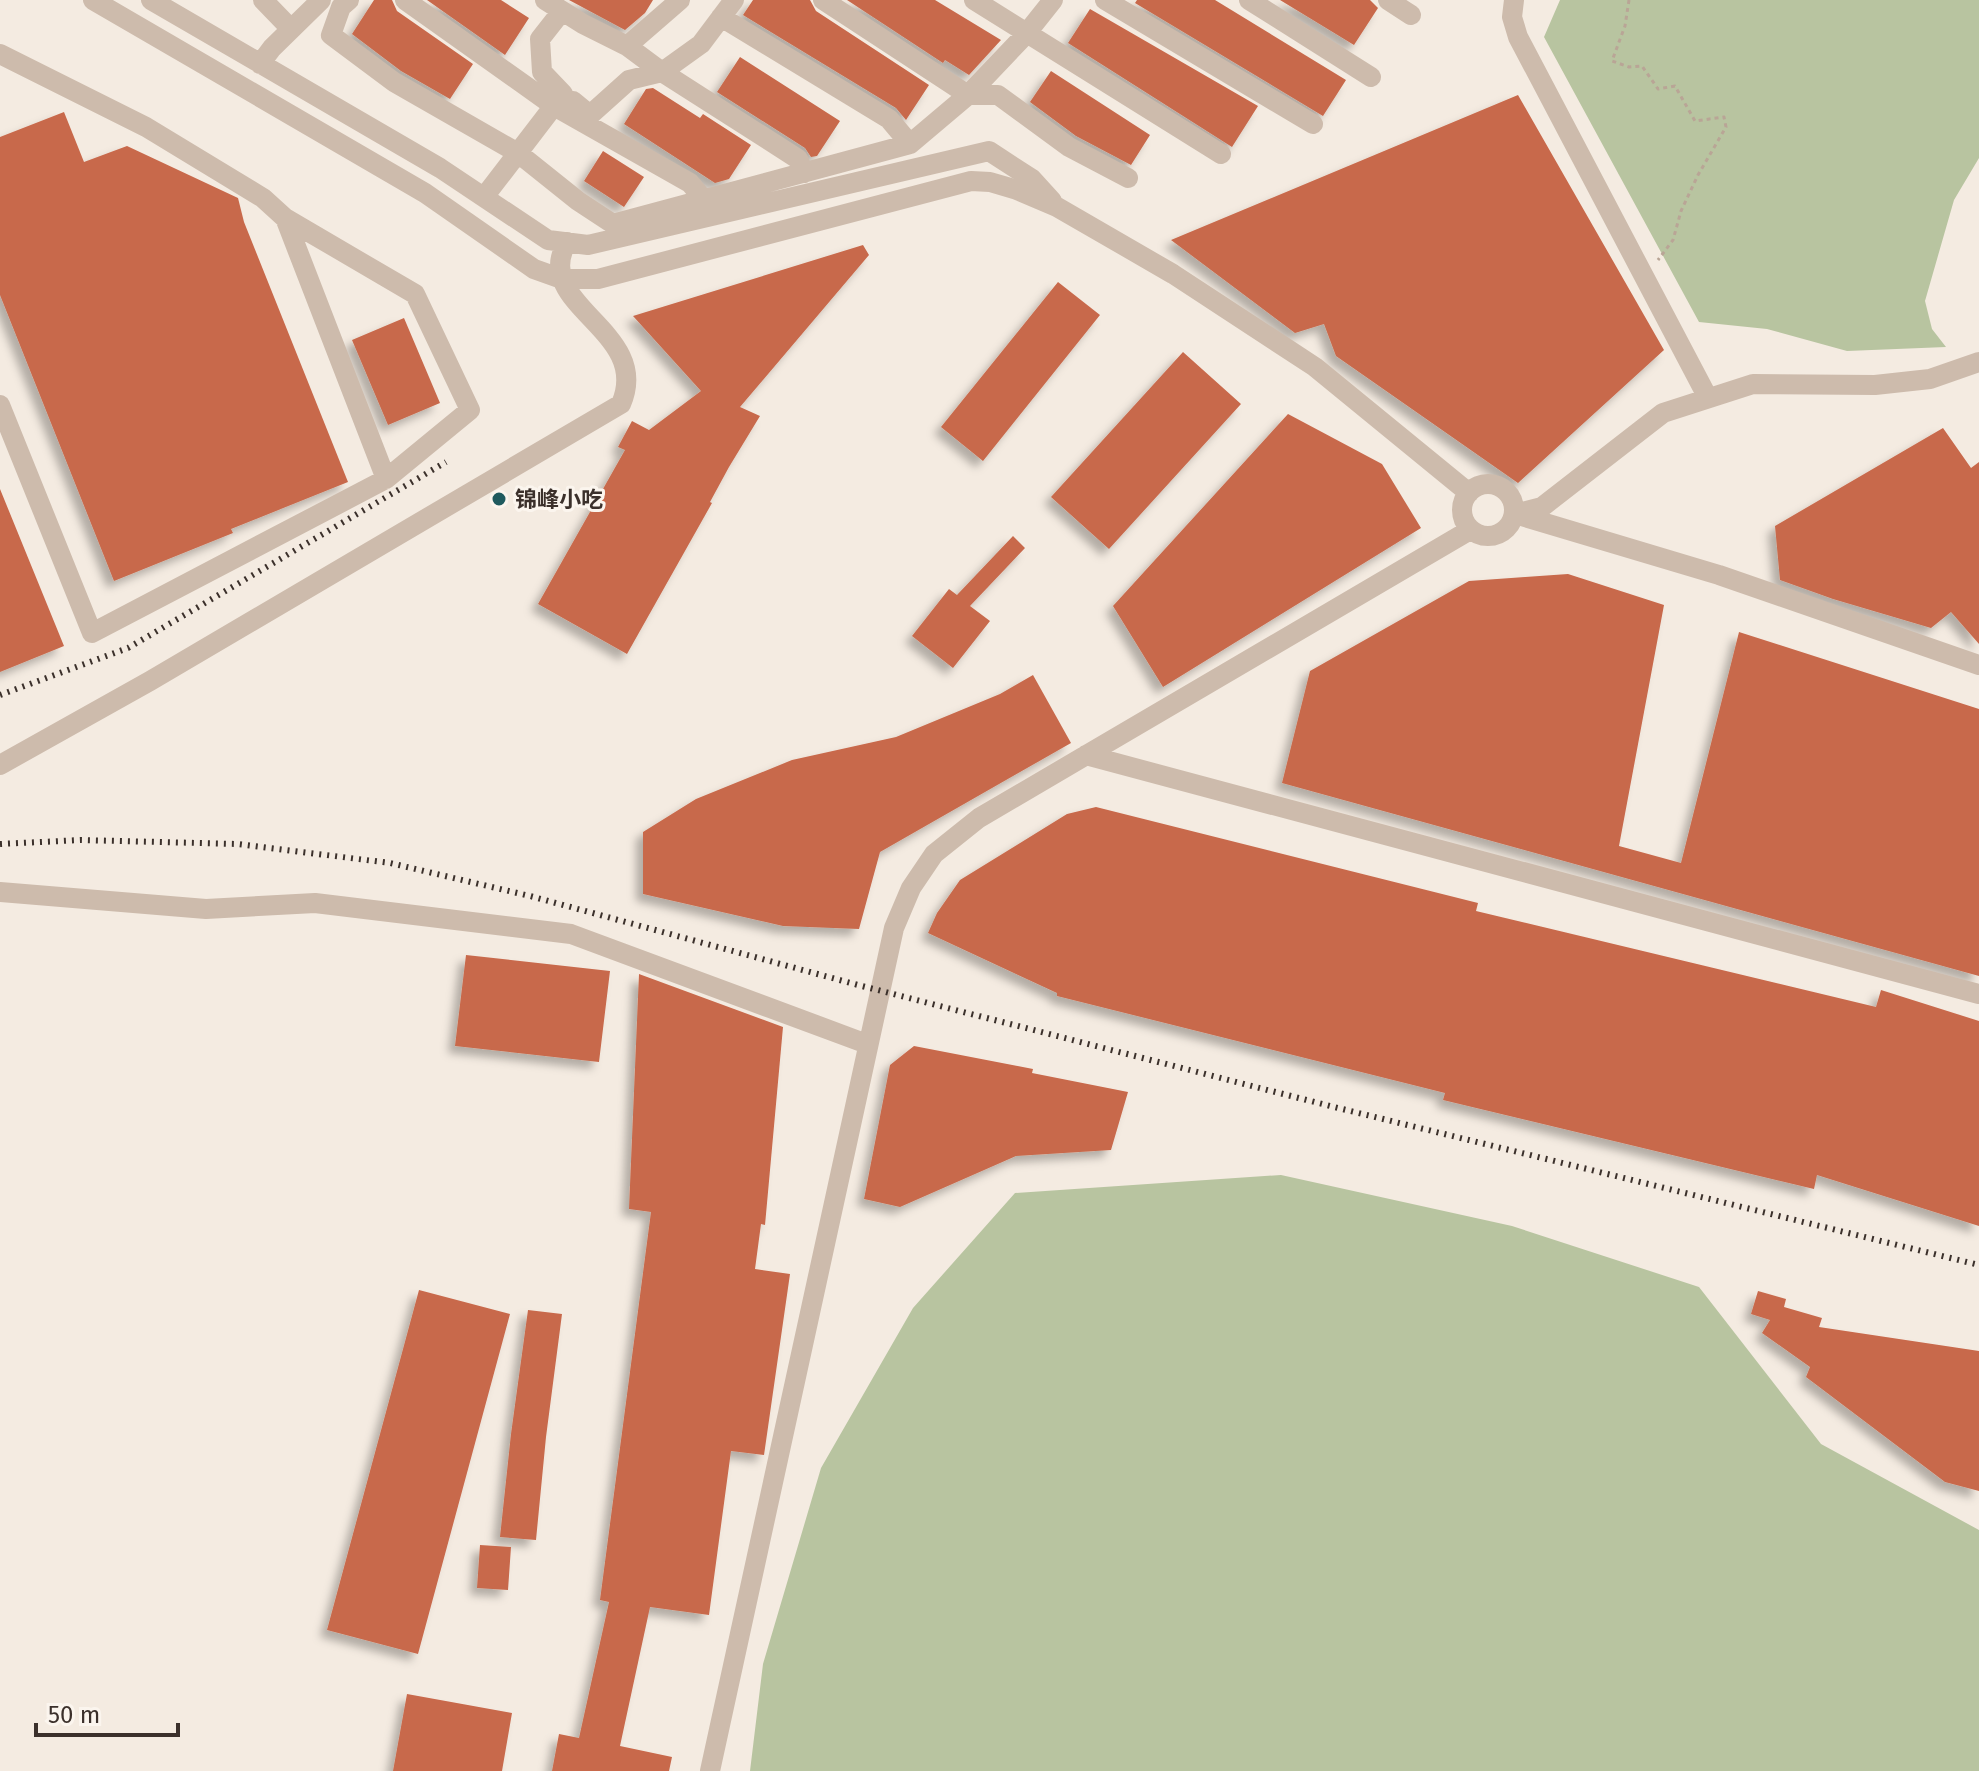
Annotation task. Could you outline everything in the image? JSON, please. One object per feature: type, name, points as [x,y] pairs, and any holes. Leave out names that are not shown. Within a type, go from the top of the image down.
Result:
[{"type":"street","points":[[0,765],[150,681],[621,404],[627,389],[628,376],[621,354],[567,288],[534,269],[425,193],[93,0]]},
{"type":"street","points":[[151,0],[440,168],[548,240],[588,245],[989,151],[1032,179],[1057,207]]},
{"type":"street","points":[[263,0],[291,29]]},
{"type":"street","points":[[260,64],[321,0]]},
{"type":"street","points":[[349,0],[341,7],[331,35],[394,82],[518,153],[578,201],[613,224],[910,144],[968,95],[1026,34],[1053,0]]},
{"type":"street","points":[[405,0],[690,183],[704,200]]},
{"type":"street","points":[[627,46],[680,0]]},
{"type":"street","points":[[734,0],[701,44],[662,72],[629,80],[590,115],[559,100],[542,72],[540,39],[554,5],[627,46],[662,72],[798,159],[804,173]]},
{"type":"street","points":[[823,0],[968,95],[998,95],[1069,147],[1128,178]]},
{"type":"street","points":[[974,0],[1221,154]]},
{"type":"street","points":[[1105,0],[1313,124]]},
{"type":"street","points":[[1249,0],[1371,77]]},
{"type":"street","points":[[1388,0],[1411,15]]},
{"type":"street","points":[[1514,0],[1512,17],[1518,37],[1708,398]]},
{"type":"street","points":[[721,17],[889,119],[910,144]]},
{"type":"street","points":[[0,54],[146,127],[263,198],[285,218],[415,294],[470,410],[386,479],[92,633],[0,405]]},
{"type":"street","points":[[484,197],[559,100]]},
{"type":"street","points":[[567,288],[971,181],[990,182],[1057,207],[1173,274],[1315,367],[1469,493]]},
{"type":"street","points":[[285,218],[386,479]]},
{"type":"street","points":[[567,242],[559,256],[567,288]]},
{"type":"street","points":[[1514,514],[1542,507],[1663,413],[1708,398],[1753,384],[1875,385],[1930,379],[1979,362]]},
{"type":"street","points":[[1483,485],[1499,486],[1511,498],[1514,514],[1501,533],[1485,536],[1470,530],[1462,515],[1462,507],[1469,493],[1483,485]]},
{"type":"street","points":[[1514,514],[1719,575],[1979,665]]},
{"type":"street","points":[[710,1771],[867,1044],[894,928],[911,888],[934,854],[979,818],[1470,530]]},
{"type":"street","points":[[1086,755],[1979,994]]},
{"type":"street","points":[[0,892],[206,909],[315,903],[571,934],[867,1044]]},
{"type":"path","points":[[1629,0],[1625,26],[1612,61],[1629,67],[1642,66],[1658,89],[1675,86],[1695,121],[1724,117],[1726,127],[1681,211],[1673,240],[1645,278]]},
{"type":"green space","points":[[1560,0],[1979,0],[1979,158],[1954,200],[1925,301],[1932,329],[1946,347],[1847,351],[1767,329],[1699,322],[1544,37]]},
{"type":"green space","points":[[1281,1175],[1512,1226],[1699,1287],[1821,1444],[1979,1530],[1979,1771],[750,1771],[763,1664],[821,1468],[913,1308],[1015,1193]]},
{"type":"building","points":[[374,0],[392,0],[397,11],[473,64],[450,99],[401,71],[352,34]]},
{"type":"building","points":[[427,0],[501,0],[529,18],[505,55]]},
{"type":"building","points":[[569,0],[653,0],[645,13],[625,30]]},
{"type":"building","points":[[753,0],[810,0],[816,11],[929,85],[906,120],[896,108],[743,15]]},
{"type":"building","points":[[847,0],[935,0],[1001,40],[969,75],[945,60],[943,63]]},
{"type":"building","points":[[1137,0],[1215,0],[1346,80],[1323,116],[1135,3]]},
{"type":"building","points":[[1280,0],[1370,0],[1378,8],[1354,45]]},
{"type":"building","points":[[1090,9],[1258,106],[1232,147],[1068,43]]},
{"type":"building","points":[[740,57],[840,121],[817,156],[811,157],[805,148],[717,92]]},
{"type":"building","points":[[1051,71],[1150,135],[1131,165],[1076,136],[1030,102]]},
{"type":"building","points":[[653,88],[700,118],[703,114],[751,145],[729,179],[715,183],[624,124],[646,89]]},
{"type":"building","points":[[1518,95],[1664,350],[1518,483],[1336,356],[1324,324],[1295,333],[1171,240]]},
{"type":"building","points":[[64,112],[84,162],[127,146],[238,198],[244,222],[348,482],[114,581],[0,295],[0,137]]},
{"type":"building","points":[[603,151],[644,177],[624,207],[584,181]]},
{"type":"building","points":[[863,245],[869,255],[740,407],[760,416],[627,654],[538,604],[625,450],[618,447],[632,421],[649,430],[701,391],[633,316]]},
{"type":"building","points":[[1058,282],[1100,315],[983,461],[941,427]]},
{"type":"building","points":[[404,318],[440,403],[388,425],[352,340]]},
{"type":"building","points":[[1183,352],[1241,404],[1109,549],[1051,497]]},
{"type":"building","points":[[1288,414],[1382,464],[1421,528],[1163,687],[1113,606]]},
{"type":"building","points":[[1943,428],[1971,468],[1979,462],[1979,644],[1951,612],[1931,628],[1780,580],[1775,526]]},
{"type":"building","points":[[0,489],[64,646],[0,672]]},
{"type":"building","points":[[1013,536],[1025,548],[970,606],[990,621],[953,668],[912,636],[949,589],[957,595]]},
{"type":"building","points":[[1568,574],[1664,605],[1619,846],[1681,863],[1739,632],[1979,709],[1979,976],[1282,783],[1310,671],[1469,581]]},
{"type":"building","points":[[1033,675],[1071,743],[880,852],[859,929],[783,926],[643,894],[643,832],[696,799],[792,760],[896,737],[1000,694]]},
{"type":"building","points":[[1096,807],[1478,903],[1476,911],[1876,1007],[1881,990],[1979,1021],[1979,1226],[1817,1175],[1814,1189],[1443,1100],[1445,1093],[1057,996],[1057,993],[928,933],[937,913],[960,880],[1067,814]]},
{"type":"building","points":[[466,955],[610,971],[599,1062],[455,1046]]},
{"type":"building","points":[[639,974],[783,1027],[765,1225],[761,1224],[755,1269],[790,1274],[764,1455],[731,1451],[709,1615],[650,1607],[620,1746],[672,1757],[669,1771],[552,1771],[559,1734],[579,1738],[609,1602],[600,1600],[651,1212],[629,1209]]},
{"type":"building","points":[[914,1046],[1033,1069],[1032,1073],[1128,1092],[1111,1150],[1016,1156],[900,1207],[864,1199],[890,1065]]},
{"type":"building","points":[[419,1290],[510,1314],[418,1654],[327,1630]]},
{"type":"building","points":[[1758,1291],[1786,1299],[1784,1307],[1822,1318],[1819,1327],[1979,1351],[1979,1491],[1945,1482],[1806,1377],[1810,1367],[1762,1333],[1770,1320],[1751,1314]]},
{"type":"building","points":[[528,1310],[562,1314],[536,1540],[500,1537]]},
{"type":"building","points":[[480,1545],[511,1547],[508,1590],[477,1588]]},
{"type":"building","points":[[407,1694],[512,1713],[502,1771],[393,1771]]},
{"type":"railway","points":[[0,695],[128,648],[446,462]]},
{"type":"railway","points":[[0,844],[81,840],[238,844],[390,863],[530,896],[858,985],[1330,1106],[1979,1265]]},
{"type":"place","name":"锦峰小吃","points":[[499,499]]}]
